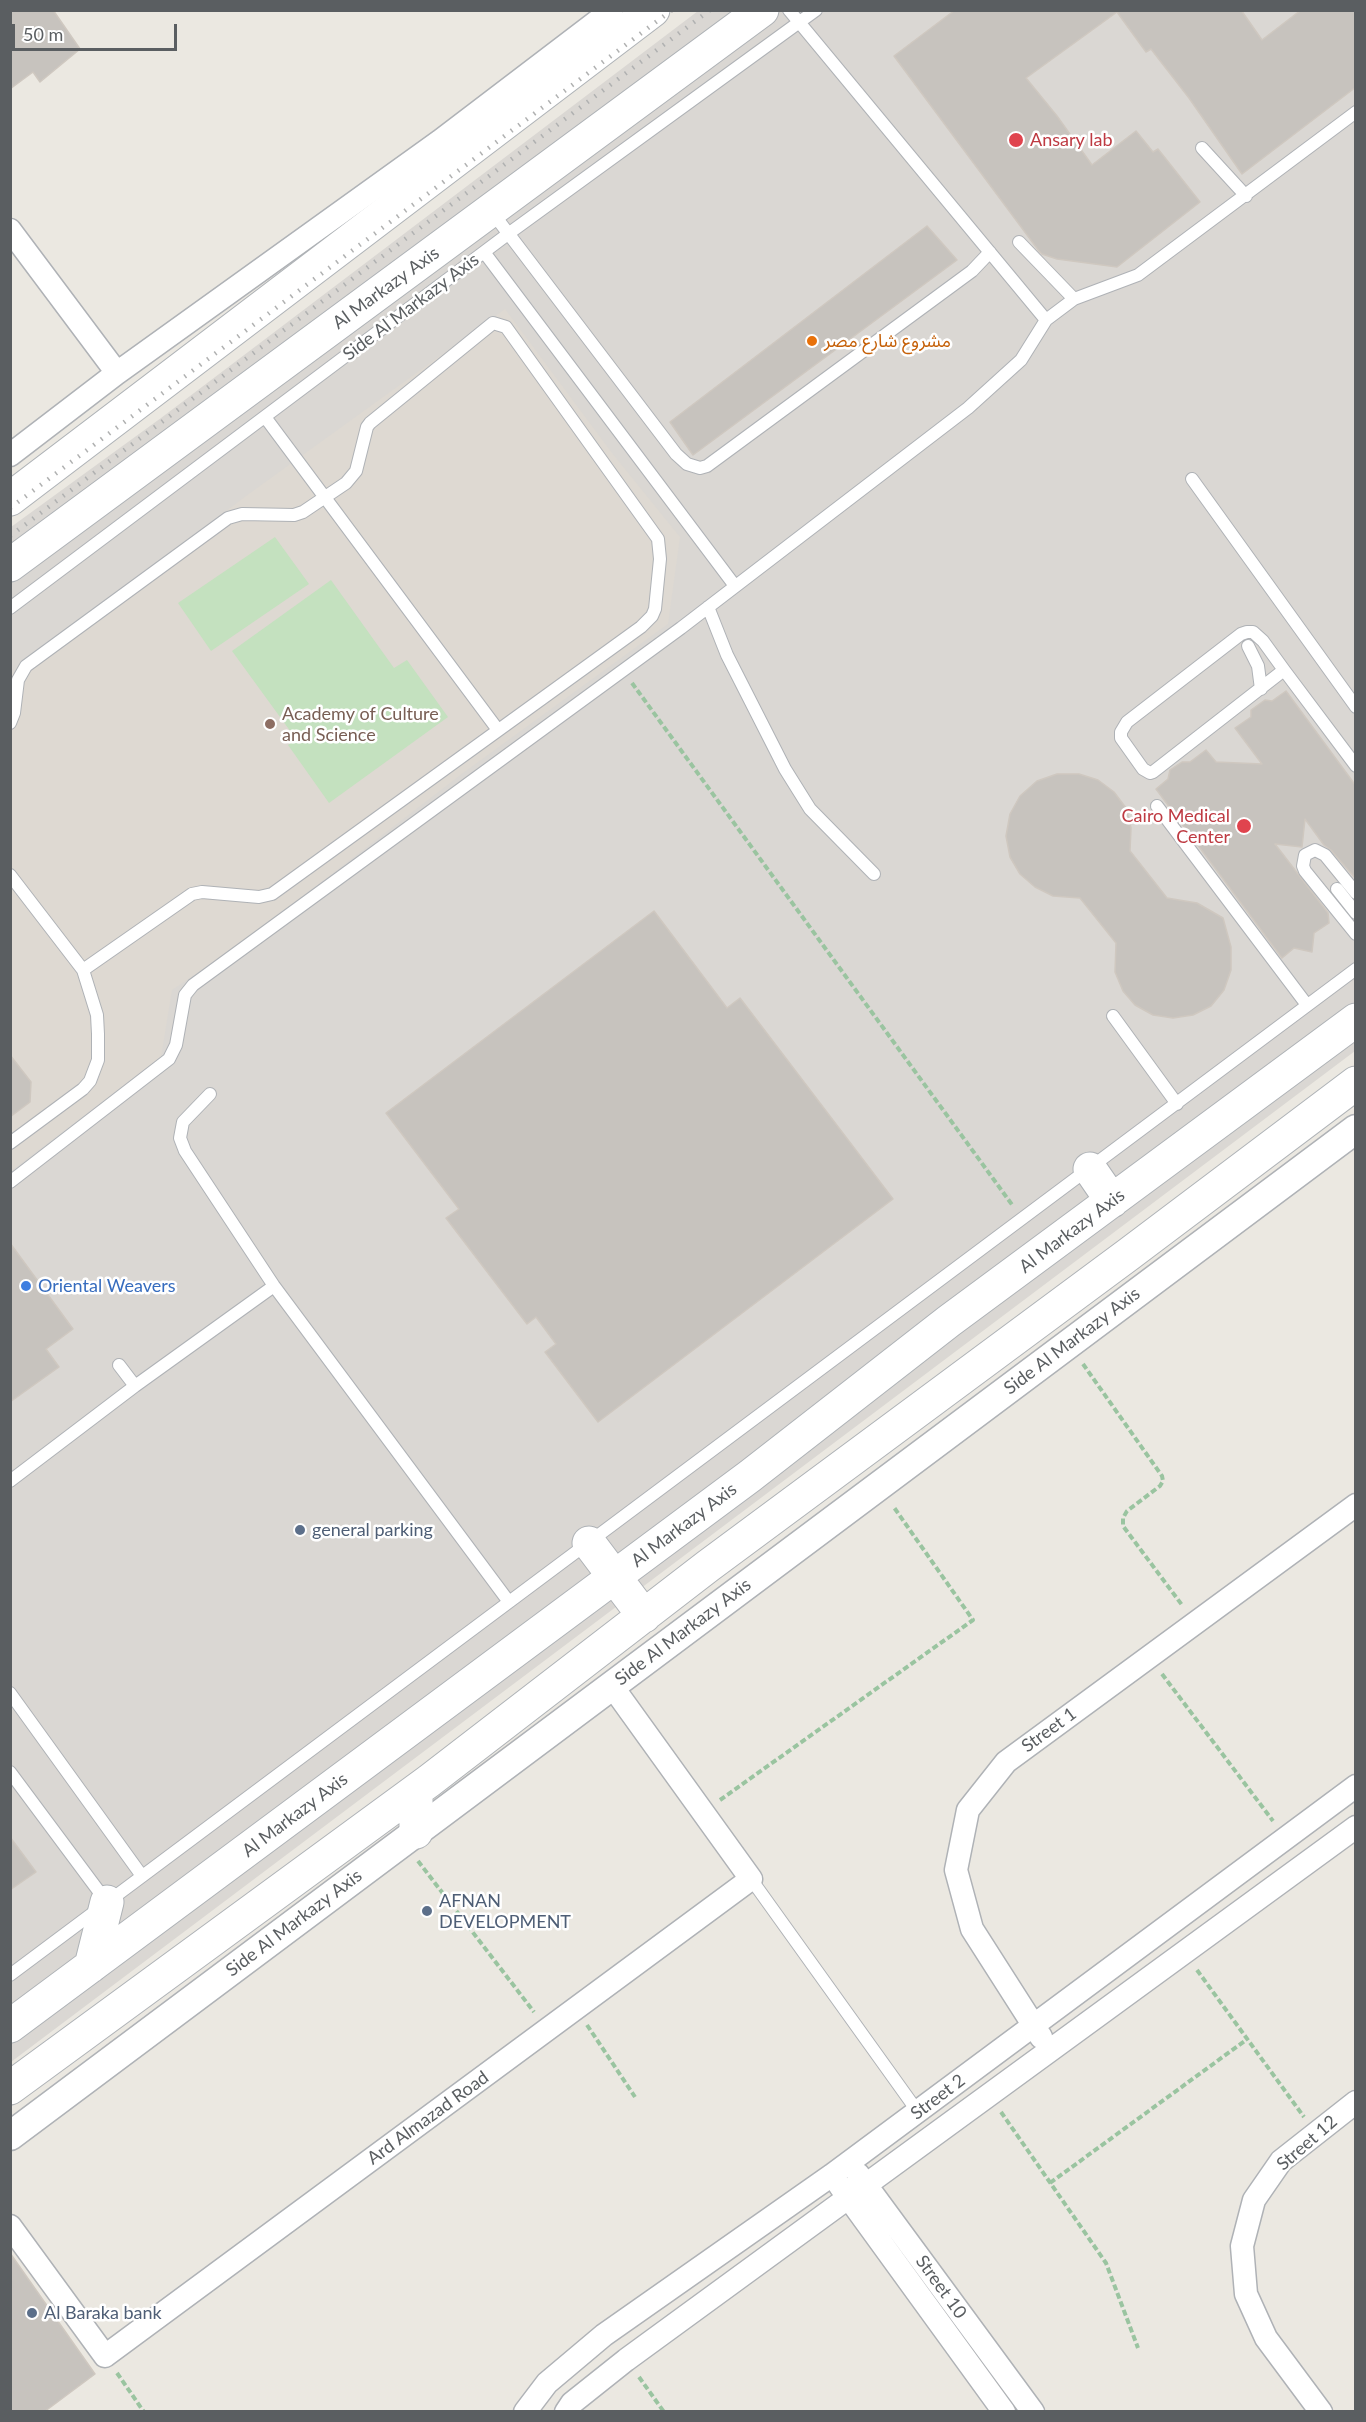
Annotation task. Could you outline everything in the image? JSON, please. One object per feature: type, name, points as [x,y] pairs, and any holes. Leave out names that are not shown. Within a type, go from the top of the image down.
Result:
[{"type":"main road","points":[[10,499],[653,10]]},
{"type":"main road","name":"Al Markazy Axis","points":[[10,565],[500,222],[762,10]]},
{"type":"main road","name":"Al Markazy Axis","points":[[10,2026],[750,1476],[949,1321],[1069,1235],[1356,1020]]},
{"type":"main road","points":[[10,2088],[416,1791],[644,1616],[1356,1083]]},
{"type":"main road","points":[[1090,1169],[1112,1201]]},
{"type":"main road","points":[[1069,1235],[1066,1242],[1069,1256],[1083,1267],[1097,1266],[1130,1254]]},
{"type":"main road","points":[[949,1321],[987,1306],[999,1307],[1012,1318],[1014,1325],[1012,1340]]},
{"type":"main road","points":[[589,1543],[613,1578],[644,1616]]},
{"type":"main road","points":[[410,1837],[416,1791]]},
{"type":"main road","points":[[90,1966],[107,1902]]},
{"type":"street","points":[[10,455],[117,374],[440,141],[612,10]]},
{"type":"street","points":[[10,230],[117,374]]},
{"type":"street","name":"Side Al Markazy Axis","points":[[10,2136],[1356,1129]]},
{"type":"street","name":"Street 1","points":[[1049,2050],[972,1929],[956,1870],[969,1810],[1006,1762],[1356,1505]]},
{"type":"street","points":[[612,1686],[751,1879]]},
{"type":"street","name":"Street 2","points":[[525,2412],[547,2383],[604,2335],[841,2169],[1356,1786]]},
{"type":"street","name":"Street 2","points":[[566,2412],[572,2403],[626,2360],[1356,1827]]},
{"type":"street","name":"Ard Almazad Road","points":[[105,2356],[751,1879]]},
{"type":"street","name":"Street 12","points":[[1321,2412],[1266,2338],[1246,2294],[1242,2246],[1254,2200],[1281,2161],[1356,2102]]},
{"type":"street","name":"Street 10","points":[[841,2169],[1023,2408]]},
{"type":"street","name":"Street 10","points":[[857,2191],[1004,2412]]},
{"type":"street","points":[[10,2226],[105,2356]]},
{"type":"lane","points":[[789,10],[1046,320]]},
{"type":"lane","name":"Side Al Markazy Axis","points":[[10,608],[484,252],[500,222],[816,10]]},
{"type":"lane","points":[[10,1182],[169,1059],[176,1045],[185,996],[194,985],[708,607],[968,408],[1021,360],[1046,320],[1074,299],[1138,275],[1356,112]]},
{"type":"lane","points":[[1202,148],[1246,196]]},
{"type":"lane","points":[[500,222],[676,454],[687,464],[700,468],[707,466],[962,278],[990,252]]},
{"type":"lane","points":[[1018,242],[1074,299]]},
{"type":"lane","points":[[484,252],[735,586]]},
{"type":"lane","points":[[10,723],[14,713],[18,680],[26,666],[222,521],[242,514],[294,515],[303,512],[346,483],[356,471],[370,423],[489,324],[498,323],[506,327],[654,530],[658,539],[660,549],[655,609],[647,621],[272,894],[258,897],[202,892],[192,894],[83,970]]},
{"type":"lane","points":[[265,417],[498,730]]},
{"type":"lane","points":[[1192,479],[1356,707]]},
{"type":"lane","points":[[708,607],[727,655],[786,769],[810,809],[874,874]]},
{"type":"lane","points":[[1284,670],[1153,772],[1143,769],[1121,738],[1120,732],[1127,722],[1241,634],[1253,632],[1258,636],[1284,670],[1356,766]]},
{"type":"lane","points":[[1248,646],[1258,666],[1260,689]]},
{"type":"lane","points":[[1157,806],[1307,1005]]},
{"type":"lane","points":[[1356,893],[1325,855],[1315,850],[1305,855],[1303,866],[1305,871],[1356,934]]},
{"type":"lane","points":[[10,875],[83,970],[97,1014],[98,1034],[98,1060],[90,1081],[10,1143]]},
{"type":"lane","points":[[1337,889],[1356,913]]},
{"type":"lane","points":[[10,1975],[1356,969]]},
{"type":"lane","points":[[1113,1016],[1177,1104]]},
{"type":"lane","points":[[210,1094],[183,1122],[180,1131],[182,1145],[274,1286],[509,1602]]},
{"type":"lane","points":[[10,1481],[135,1386],[274,1286]]},
{"type":"lane","points":[[118,1365],[135,1386]]},
{"type":"lane","points":[[10,1693],[141,1876]]},
{"type":"lane","points":[[10,1772],[107,1902]]},
{"type":"lane","points":[[751,1879],[918,2112]]},
{"type":"path","points":[[622,671],[1023,1219]]},
{"type":"path","points":[[1069,1344],[1162,1476],[1163,1481],[1160,1486],[1127,1511],[1123,1518],[1124,1526],[1195,1623]]},
{"type":"path","points":[[703,1812],[973,1620],[879,1486]]},
{"type":"path","points":[[1149,1657],[1287,1838]]},
{"type":"path","points":[[410,1837],[548,2029]]},
{"type":"path","points":[[1184,1953],[1316,2133]]},
{"type":"path","points":[[576,2008],[635,2097]]},
{"type":"path","points":[[1050,2183],[1246,2040]]},
{"type":"path","points":[[988,2095],[1106,2263],[1138,2348]]},
{"type":"path","points":[[105,2356],[144,2412]]},
{"type":"path","points":[[626,2360],[664,2412]]},
{"type":"shaded area","points":[[698,11],[1355,11],[1355,1051],[11,2062],[11,527],[161,418]]},
{"type":"shaded area","name":"Academy of Culture and Science","points":[[505,309],[612,453],[680,537],[668,624],[463,773],[246,940],[172,990],[161,1057],[11,1171],[11,675],[246,496]]},
{"type":"green space","points":[[275,537],[309,584],[211,651],[178,603]]},
{"type":"green space","points":[[331,580],[394,668],[407,660],[448,717],[329,803],[288,745],[296,739],[232,651]]},
{"type":"building","points":[[10,10],[53,10],[80,49],[40,82],[33,72],[10,89]]},
{"type":"building","name":"Ansary lab","points":[[955,10],[1241,10],[1262,40],[1301,10],[1356,10],[1356,87],[1242,174],[1189,98],[1151,49],[1146,52],[1117,12],[1026,78],[1092,165],[1136,131],[1153,152],[1158,149],[1200,202],[1117,267],[1057,259],[1039,251],[894,56]]},
{"type":"building","name":"مشروع شارع مصر","points":[[927,226],[957,260],[693,455],[670,422]]},
{"type":"building","name":"Cairo Medical Center","points":[[1286,691],[1356,786],[1356,879],[1324,845],[1305,819],[1302,847],[1275,844],[1328,913],[1329,923],[1314,933],[1312,952],[1294,948],[1282,958],[1156,789],[1168,779],[1170,770],[1182,762],[1190,762],[1206,750],[1216,762],[1262,764],[1235,728],[1251,717],[1251,710],[1265,700],[1272,701]]},
{"type":"building","points":[[1057,774],[1079,774],[1098,780],[1114,792],[1126,808],[1131,828],[1130,851],[1167,898],[1197,903],[1223,918],[1231,947],[1231,970],[1224,990],[1211,1006],[1193,1015],[1173,1018],[1153,1015],[1135,1005],[1123,991],[1115,972],[1116,943],[1080,898],[1053,896],[1035,887],[1020,874],[1010,857],[1006,836],[1010,814],[1020,796],[1037,781]]},
{"type":"building","points":[[654,911],[727,1008],[740,998],[893,1199],[598,1422],[545,1352],[556,1344],[536,1317],[527,1324],[446,1218],[459,1209],[386,1113]]},
{"type":"building","points":[[10,1055],[31,1082],[30,1102],[10,1117]]},
{"type":"building","name":"Oriental Weavers","points":[[10,1243],[73,1329],[46,1349],[59,1367],[10,1402]]},
{"type":"building","points":[[10,1837],[36,1872],[10,1890]]},
{"type":"building","name":"Al Baraka bank","points":[[10,2253],[95,2374],[44,2412],[10,2412]]},
{"type":"railway","points":[[10,508],[672,10]]},
{"type":"railway","points":[[10,536],[710,10]]},
{"type":"place","name":"Ansary lab","points":[[1016,140]]},
{"type":"place","name":"مشروع شارع مصر","points":[[812,341]]},
{"type":"place","name":"Academy of Culture and Science","points":[[270,724]]},
{"type":"place","name":"Cairo Medical Center","points":[[1244,826]]},
{"type":"place","name":"Oriental Weavers","points":[[26,1286]]},
{"type":"place","name":"general parking","points":[[300,1530]]},
{"type":"place","name":"AFNAN DEVELOPMENT","points":[[427,1911]]},
{"type":"place","name":"Al Baraka bank","points":[[32,2313]]}]
